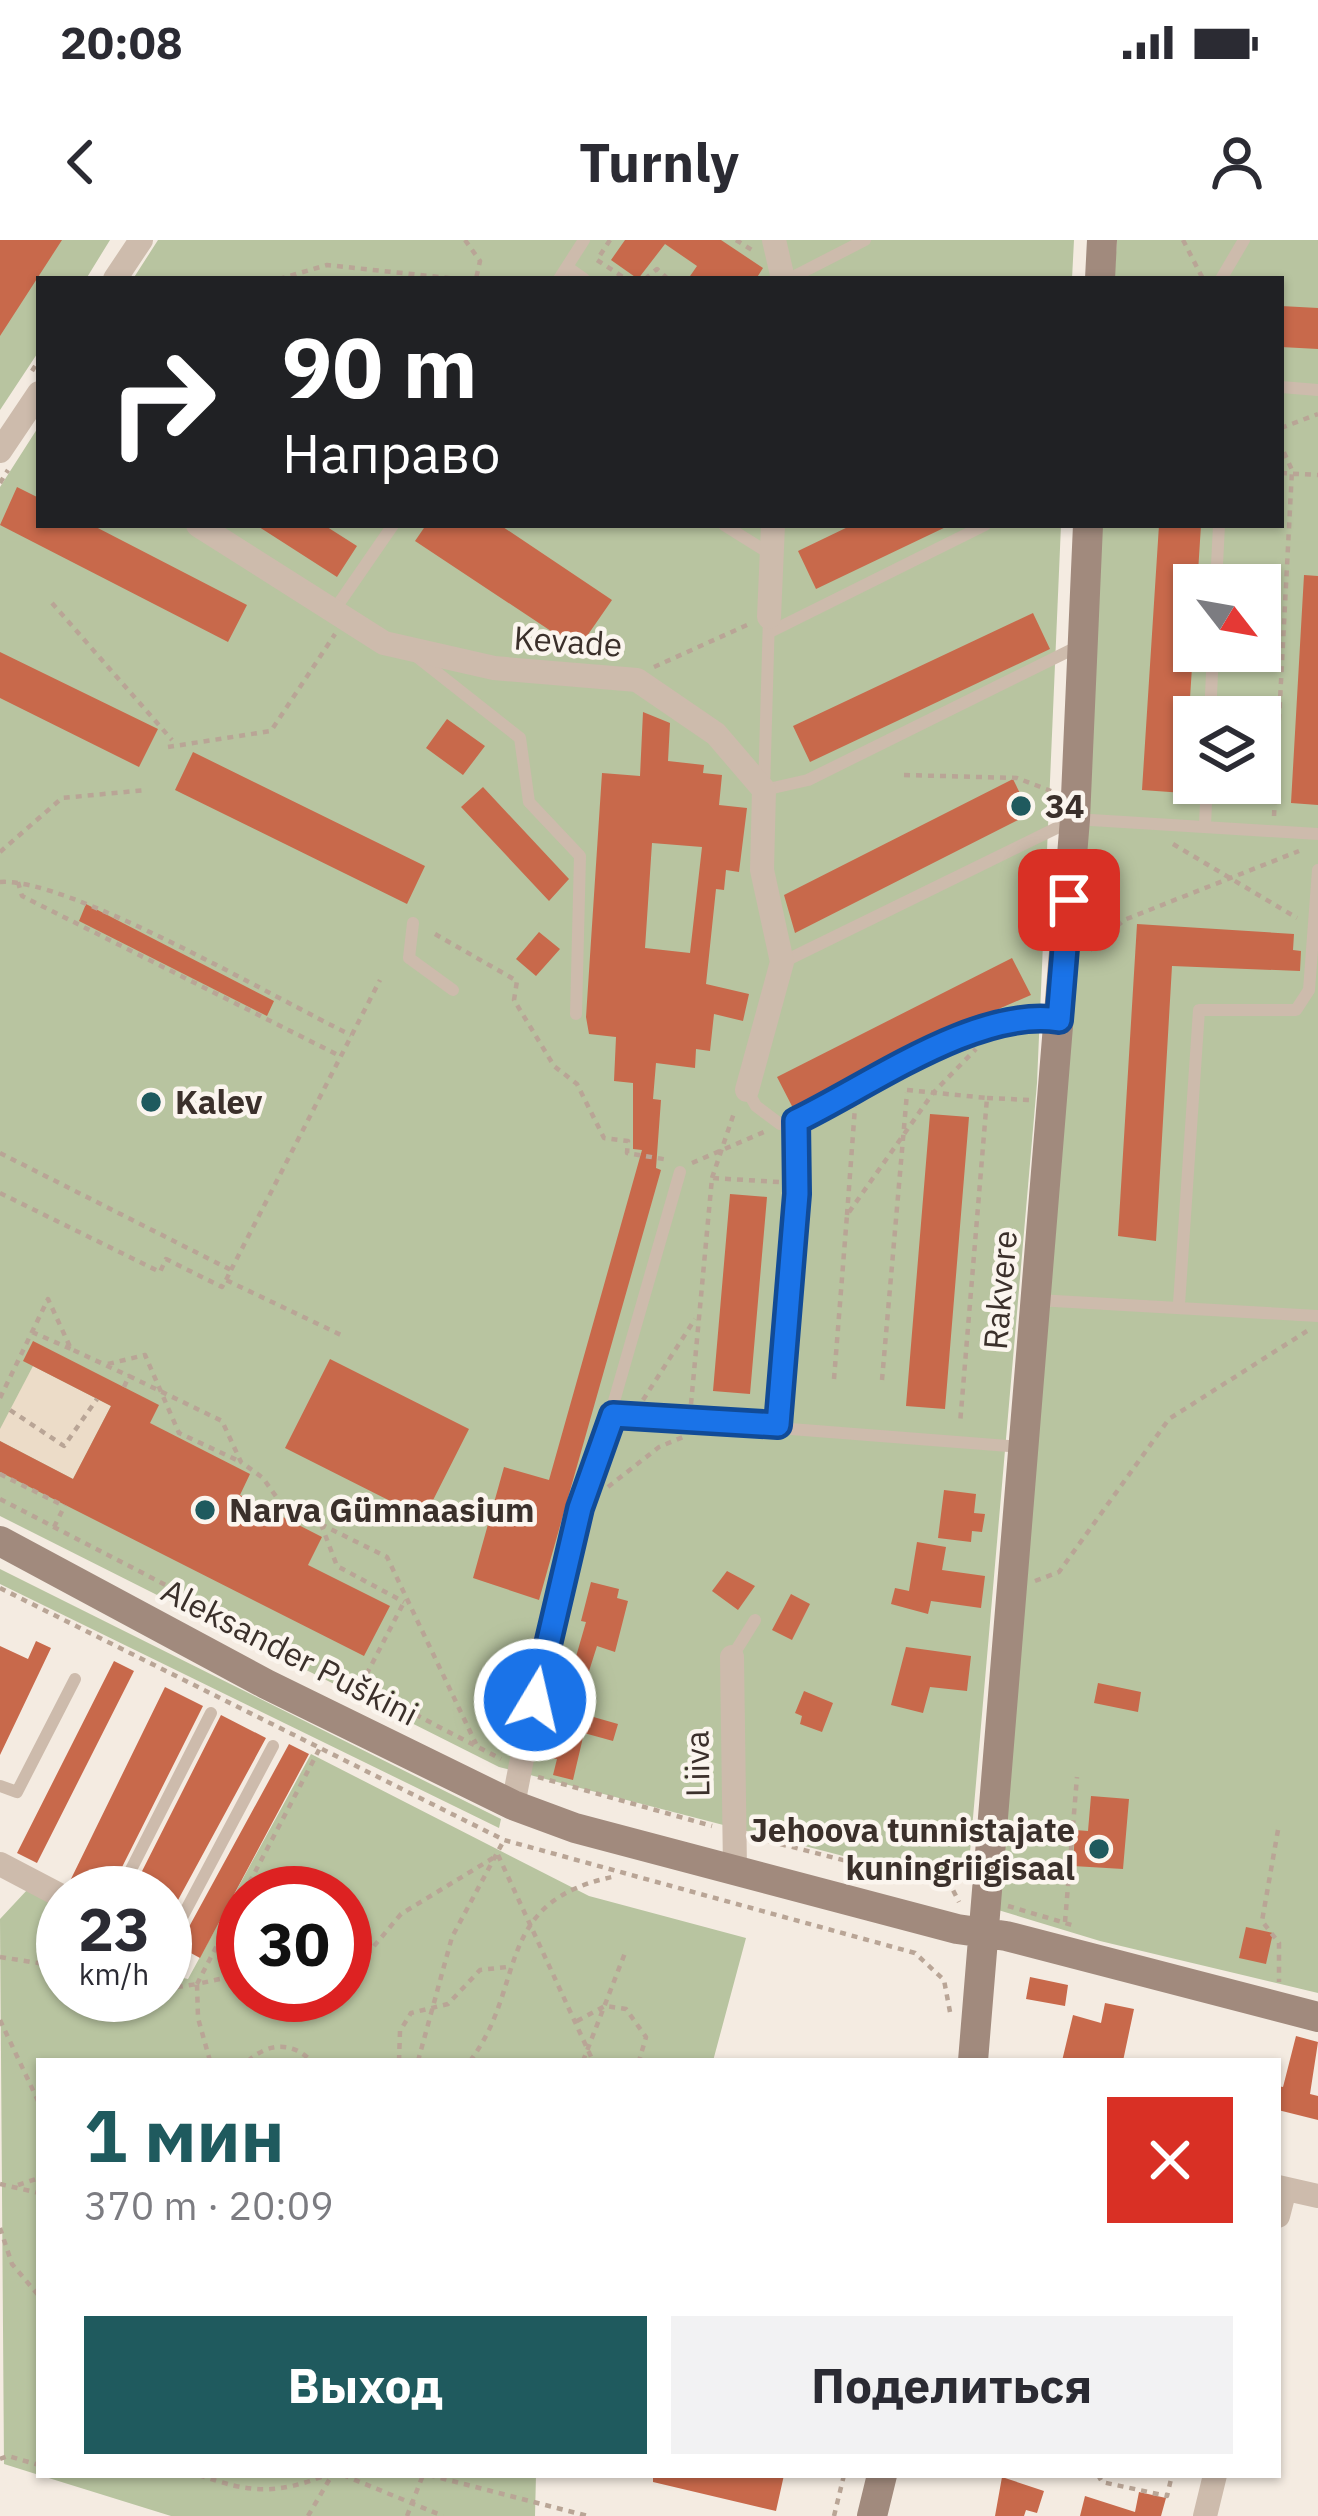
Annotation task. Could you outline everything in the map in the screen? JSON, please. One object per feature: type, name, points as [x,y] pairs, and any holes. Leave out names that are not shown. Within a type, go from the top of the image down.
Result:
[{"type":"street","points":[[117,276],[141,240]]},
{"type":"street","points":[[774,240],[785,276]]},
{"type":"street","points":[[1100,276],[1102,240]]},
{"type":"street","points":[[0,451],[35,409]]},
{"type":"street","name":"Kevade","points":[[203,528],[384,644],[494,668],[637,680],[716,734],[764,790]]},
{"type":"street","points":[[770,624],[773,528]]},
{"type":"street","name":"Rakvere","points":[[973,2058],[1062,982],[1088,528]]},
{"type":"street","points":[[747,1090],[782,962],[762,870],[764,790]]},
{"type":"street","name":"Aleksander Puškini","points":[[0,1541],[266,1684],[513,1805],[575,1828],[735,1869],[986,1919],[1318,2017]]},
{"type":"street","points":[[513,1805],[545,1641]]},
{"type":"street","name":"Liiva","points":[[732,1657],[735,1869]]},
{"type":"street","points":[[4,1872],[36,1886]]},
{"type":"street","points":[[1281,2188],[1318,2196]]},
{"type":"street","points":[[872,2516],[881,2478]]},
{"type":"street","points":[[1205,2516],[1214,2478]]},
{"type":"lane","points":[[563,273],[584,240]]},
{"type":"lane","points":[[792,276],[865,240]]},
{"type":"lane","points":[[1223,276],[1244,240]]},
{"type":"lane","points":[[1284,387],[1318,390]]},
{"type":"lane","points":[[339,616],[391,528]]},
{"type":"lane","points":[[729,528],[772,555]]},
{"type":"lane","points":[[978,528],[770,624],[764,790],[808,780],[1080,646]]},
{"type":"lane","points":[[1217,564],[1219,528]]},
{"type":"lane","points":[[406,648],[520,738],[529,802],[580,856],[576,1014]]},
{"type":"lane","points":[[1205,824],[1206,804]]},
{"type":"lane","points":[[782,962],[1069,806],[1143,824],[1318,834]]},
{"type":"lane","points":[[1179,1304],[1199,1010],[1296,1010],[1310,990],[1318,870]]},
{"type":"lane","points":[[413,923],[409,958],[454,990]]},
{"type":"lane","points":[[747,1090],[756,1106],[780,1124],[796,1121],[976,1032],[1013,1018],[1059,1020]]},
{"type":"lane","points":[[778,1425],[797,1183],[796,1121]]},
{"type":"lane","points":[[545,1641],[680,1172]]},
{"type":"lane","points":[[1036,1300],[1179,1304],[1316,1316]]},
{"type":"lane","points":[[613,1415],[1021,1447]]},
{"type":"lane","points":[[732,1657],[755,1620]]},
{"type":"lane","points":[[0,1786],[17,1792],[75,1679]]},
{"type":"lane","points":[[133,1866],[211,1713]]},
{"type":"lane","points":[[192,1899],[273,1746]]},
{"type":"path","points":[[465,240],[479,261],[476,276]]},
{"type":"path","points":[[610,240],[597,260],[621,276]]},
{"type":"path","points":[[1183,240],[1201,276]]},
{"type":"path","points":[[289,276],[327,265],[430,276]]},
{"type":"path","points":[[1284,427],[1318,414]]},
{"type":"path","points":[[1273,830],[1292,474],[1284,454]]},
{"type":"path","points":[[1284,473],[1318,475]]},
{"type":"path","points":[[52,602],[170,743],[271,731],[339,616]]},
{"type":"path","points":[[637,680],[664,659],[770,624]]},
{"type":"path","points":[[904,775],[1017,778],[1069,806]]},
{"type":"path","points":[[0,852],[62,798],[146,790]]},
{"type":"path","points":[[1143,824],[1314,928]]},
{"type":"path","points":[[1062,982],[1102,936],[1124,920],[1306,846]]},
{"type":"path","points":[[0,882],[18,882],[83,901],[351,1035]]},
{"type":"path","points":[[18,882],[22,896],[340,1056]]},
{"type":"path","points":[[435,934],[517,981],[514,1000],[554,1066],[577,1084],[604,1138],[628,1141],[627,1153],[695,1163],[780,1124]]},
{"type":"path","points":[[0,1193],[160,1272],[166,1259],[222,1287],[380,980]]},
{"type":"path","points":[[847,1215],[933,1093],[976,1055],[976,1032]]},
{"type":"path","points":[[884,1076],[907,1090],[1033,1100]]},
{"type":"path","points":[[689,1422],[712,1178],[747,1090]]},
{"type":"path","points":[[882,1380],[907,1090]]},
{"type":"path","points":[[834,1378],[856,1093]]},
{"type":"path","points":[[959,1442],[987,1098]]},
{"type":"path","points":[[0,1153],[231,1270]]},
{"type":"path","points":[[712,1178],[797,1183]]},
{"type":"path","points":[[226,1280],[341,1335]]},
{"type":"path","points":[[0,1398],[48,1299],[71,1349]]},
{"type":"path","points":[[633,1418],[698,1314]]},
{"type":"path","points":[[1029,1582],[1059,1572],[1169,1419],[1313,1328],[1316,1316]]},
{"type":"path","points":[[32,1332],[222,1421],[241,1462]]},
{"type":"path","points":[[106,1365],[145,1355],[179,1433],[241,1462],[263,1478],[282,1505],[387,1557],[477,1746]]},
{"type":"path","points":[[124,1387],[129,1376]]},
{"type":"path","points":[[10,1410],[64,1446],[97,1399]]},
{"type":"path","points":[[580,1508],[659,1447],[709,1424]]},
{"type":"path","points":[[0,1474],[64,1505],[54,1527]]},
{"type":"path","points":[[0,1499],[521,1770],[952,1888],[963,1909],[986,1919],[1010,1906],[1082,1930]]},
{"type":"path","points":[[321,1524],[338,1566],[405,1599]]},
{"type":"path","points":[[362,1685],[405,1599]]},
{"type":"path","points":[[258,1866],[320,1746]]},
{"type":"path","points":[[1066,1922],[1077,1777]]},
{"type":"path","points":[[1277,1994],[1279,1943],[1262,1921],[1278,1830]]},
{"type":"path","points":[[419,2058],[452,1937],[504,1840]]},
{"type":"path","points":[[498,1855],[592,2058]]},
{"type":"path","points":[[372,1948],[400,1914],[498,1855]]},
{"type":"path","points":[[472,2058],[498,2018],[507,1967],[533,1924],[568,1889],[622,1874]]},
{"type":"path","points":[[209,2058],[198,2018],[197,1984],[216,1948]]},
{"type":"path","points":[[585,2058],[626,1953]]},
{"type":"path","points":[[0,1957],[36,1963]]},
{"type":"path","points":[[933,1966],[950,1996],[950,2027]]},
{"type":"path","points":[[399,2058],[405,2020],[411,2013],[448,2003],[480,1970],[507,1967]]},
{"type":"path","points":[[192,1985],[216,1980]]},
{"type":"path","points":[[577,2021],[605,2006],[626,2009],[643,2026],[645,2049],[640,2058]]},
{"type":"path","points":[[0,2020],[36,2097]]},
{"type":"path","points":[[253,2058],[273,2046],[301,2050],[308,2058]]},
{"type":"path","points":[[18,2185],[36,2179]]},
{"type":"path","points":[[0,2184],[36,2192]]},
{"type":"path","points":[[0,2228],[12,2264],[36,2292]]},
{"type":"path","points":[[0,2459],[8,2456],[36,2464]]},
{"type":"path","points":[[209,2478],[237,2488],[286,2491],[321,2478]]},
{"type":"path","points":[[308,2516],[327,2478]]},
{"type":"path","points":[[351,2478],[443,2516]]},
{"type":"path","points":[[407,2516],[424,2478]]},
{"type":"path","points":[[438,2478],[588,2516]]},
{"type":"path","points":[[834,2516],[843,2478]]},
{"type":"path","points":[[1100,2478],[1167,2496],[1171,2478]]},
{"type":"green space","points":[[0,240],[110,240],[88,276],[36,276],[36,356],[0,410]]},
{"type":"green space","points":[[158,240],[1074,240],[1072,276],[135,276]]},
{"type":"green space","points":[[1117,240],[1318,240],[1318,1993],[1100,1941],[985,1906],[1095,528],[1284,528],[1284,276],[1114,276]]},
{"type":"green space","points":[[36,431],[36,528],[1061,528],[1037,1083],[966,1868],[944,1882],[499,1767],[0,1516],[0,487]]},
{"type":"green space","points":[[0,1569],[501,1819],[499,1828],[0,1584]]},
{"type":"green space","points":[[311,1754],[589,1896],[746,1938],[714,2058],[36,2058],[36,2474],[4,2464],[0,1919],[28,1889],[36,1893],[36,2022],[192,2022],[192,1972],[216,1928],[216,2022],[372,2022],[372,1866],[250,1866]]},
{"type":"green space","points":[[49,2478],[536,2478],[535,2516],[171,2516]]},
{"type":"shaded area","points":[[33,1366],[111,1406],[73,1479],[0,1441],[0,1429]]},
{"type":"building","points":[[0,240],[62,240],[36,276],[0,336]]},
{"type":"building","points":[[625,240],[721,240],[763,268],[758,276],[690,276],[697,266],[665,244],[640,276],[611,260]]},
{"type":"building","points":[[1284,306],[1318,308],[1318,349],[1284,347]]},
{"type":"building","points":[[17,487],[36,496],[36,528],[98,528],[247,605],[228,642],[0,525]]},
{"type":"building","points":[[261,528],[329,528],[357,546],[337,577]]},
{"type":"building","points":[[424,528],[504,528],[612,600],[578,649],[415,541]]},
{"type":"building","points":[[846,528],[944,528],[816,589],[798,551]]},
{"type":"building","points":[[1159,528],[1201,528],[1199,564],[1173,564],[1173,672],[1192,672],[1190,696],[1173,696],[1173,792],[1142,790]]},
{"type":"building","points":[[1304,575],[1318,576],[1318,805],[1291,803]]},
{"type":"building","points":[[1033,613],[1050,649],[810,762],[793,726]]},
{"type":"building","points":[[0,652],[158,729],[139,767],[0,698]]},
{"type":"building","points":[[643,712],[670,723],[668,761],[704,765],[703,773],[722,775],[719,805],[747,808],[739,872],[726,870],[724,890],[716,889],[706,984],[749,994],[743,1021],[714,1014],[710,1051],[696,1049],[695,1068],[656,1063],[653,1099],[661,1100],[656,1168],[661,1170],[539,1600],[473,1578],[504,1467],[549,1480],[642,1150],[633,1149],[633,1083],[614,1081],[616,1037],[589,1034],[586,1017],[602,773],[640,776]],"holes":[[[652,843],[702,847],[690,953],[645,948]]]},
{"type":"building","points":[[447,719],[485,746],[463,775],[426,748]]},
{"type":"building","points":[[193,752],[425,866],[407,904],[175,790]]},
{"type":"building","points":[[1013,779],[1030,814],[795,933],[784,895]]},
{"type":"building","points":[[483,787],[569,879],[549,901],[461,807]]},
{"type":"building","points":[[86,904],[274,1001],[267,1016],[79,921]]},
{"type":"building","points":[[1137,924],[1294,934],[1293,950],[1301,951],[1300,971],[1172,966],[1156,1241],[1118,1236]]},
{"type":"building","points":[[539,932],[560,949],[536,976],[516,959]]},
{"type":"building","points":[[1012,958],[1031,995],[920,1043],[794,1110],[777,1077]]},
{"type":"building","points":[[930,1114],[969,1117],[945,1409],[906,1406]]},
{"type":"building","points":[[730,1194],[767,1197],[750,1394],[713,1391]]},
{"type":"building","points":[[33,1341],[159,1405],[150,1423],[250,1474],[240,1495],[322,1537],[308,1565],[390,1606],[364,1656],[0,1472],[0,1441],[73,1479],[111,1406],[23,1361]]},
{"type":"building","points":[[330,1359],[469,1429],[424,1518],[285,1448]]},
{"type":"building","points":[[944,1490],[976,1494],[974,1513],[985,1514],[982,1532],[972,1531],[971,1542],[938,1538]]},
{"type":"building","points":[[917,1542],[946,1547],[942,1570],[985,1576],[981,1608],[931,1601],[928,1614],[891,1604],[895,1588],[909,1591]]},
{"type":"building","points":[[727,1571],[755,1586],[738,1610],[712,1591]]},
{"type":"building","points":[[591,1582],[619,1589],[617,1598],[628,1601],[615,1652],[597,1646],[576,1712],[618,1724],[613,1741],[584,1733],[573,1780],[553,1775],[557,1759],[547,1757],[586,1622],[581,1621]]},
{"type":"building","points":[[791,1594],[810,1604],[792,1640],[772,1630]]},
{"type":"building","points":[[36,1641],[51,1648],[0,1755],[0,1646],[28,1659]]},
{"type":"building","points":[[906,1647],[971,1656],[967,1691],[930,1687],[923,1713],[891,1705]]},
{"type":"building","points":[[114,1661],[134,1671],[37,1863],[17,1853]]},
{"type":"building","points":[[1098,1683],[1141,1692],[1138,1712],[1094,1703]]},
{"type":"building","points":[[165,1687],[203,1706],[123,1866],[77,1866]]},
{"type":"building","points":[[804,1691],[833,1703],[822,1732],[800,1724],[802,1716],[795,1713]]},
{"type":"building","points":[[221,1715],[266,1738],[192,1874],[192,1866],[145,1866]]},
{"type":"building","points":[[289,1744],[309,1754],[249,1866],[222,1866]]},
{"type":"building","name":"Jehoova tunnistajate kuningriigisaal","points":[[1091,1796],[1129,1799],[1123,1869],[1073,1866],[1075,1830],[1088,1831]]},
{"type":"building","points":[[216,1877],[216,1928],[200,1958],[192,1954],[192,1921]]},
{"type":"building","points":[[1246,1927],[1273,1933],[1266,1964],[1239,1958]]},
{"type":"building","points":[[1030,1977],[1068,1985],[1065,2006],[1026,1999]]},
{"type":"building","points":[[1105,2003],[1134,2009],[1124,2058],[1063,2058],[1073,2015],[1101,2023]]},
{"type":"building","points":[[1296,2036],[1318,2042],[1310,2094],[1318,2096],[1318,2120],[1281,2111]]},
{"type":"building","points":[[653,2478],[783,2478],[776,2511],[653,2482]]},
{"type":"building","points":[[1002,2478],[1044,2491],[1037,2513],[1026,2510],[1024,2516],[995,2516]]},
{"type":"building","points":[[1139,2492],[1166,2498],[1161,2516],[1080,2516],[1085,2496],[1135,2512]]},
{"type":"place","name":"34","points":[[1021,806]]},
{"type":"place","name":"Kalev","points":[[151,1102]]},
{"type":"place","name":"Narva Gümnaasium","points":[[205,1510]]},
{"type":"place","name":"Jehoova tunnistajate kuningriigisaal","points":[[1099,1849]]},
{"type":"route","points":[[535,1700],[545,1641],[580,1508],[613,1415],[778,1425],[797,1194],[796,1121],[976,1032],[1013,1018],[1059,1020],[1069,900]]}]
